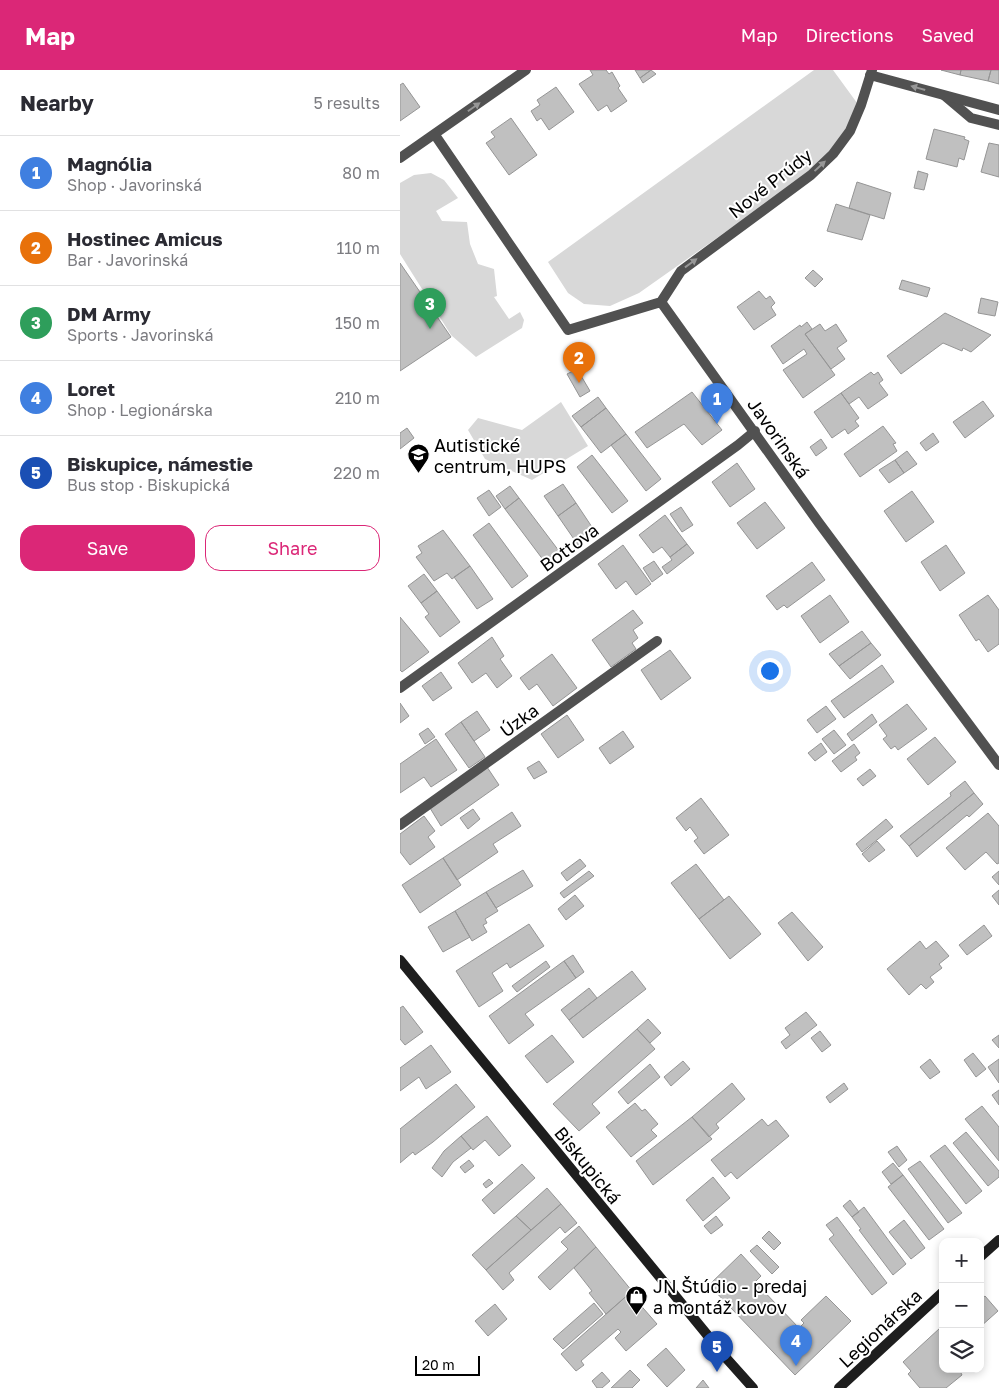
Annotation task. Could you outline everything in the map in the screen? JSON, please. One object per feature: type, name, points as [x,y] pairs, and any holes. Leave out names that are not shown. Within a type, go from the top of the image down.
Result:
[{"type":"street","points":[[400,158],[526,70]]},
{"type":"street","points":[[871,72],[946,96],[999,110]]},
{"type":"street","name":"Nové Prúdy","points":[[661,302],[681,271],[811,174],[833,154],[850,130],[871,72]]},
{"type":"street","points":[[946,96],[971,118],[999,125]]},
{"type":"street","points":[[435,135],[568,330],[661,302]]},
{"type":"street","name":"Javorinská","points":[[661,302],[819,523],[999,765]]},
{"type":"street","name":"Bottova","points":[[400,688],[730,451],[755,431]]},
{"type":"street","name":"Úzka","points":[[400,825],[657,641]]},
{"type":"street","name":"Biskupická","points":[[400,960],[727,1359],[753,1388]]},
{"type":"street","points":[[984,1254],[999,1240]]},
{"type":"street","name":"Legionárska","points":[[839,1388],[939,1296]]},
{"type":"shaded area","points":[[814,70],[833,70],[860,107],[826,161],[639,293],[610,306],[584,304],[568,293],[548,262]]},
{"type":"shaded area","points":[[431,173],[444,180],[458,198],[436,211],[442,221],[467,222],[470,244],[478,264],[494,269],[497,296],[494,297],[509,319],[520,312],[524,320],[522,328],[476,357],[451,335],[400,254],[400,183],[414,175]]},
{"type":"shaded area","points":[[561,402],[588,446],[532,480],[485,459],[468,430],[478,418],[522,430]]},
{"type":"building","points":[[590,70],[606,70],[609,74],[612,72],[620,86],[618,88],[627,101],[611,112],[607,105],[598,111],[579,84],[593,75]]},
{"type":"building","points":[[635,70],[651,70],[640,78]]},
{"type":"building","points":[[651,70],[656,74],[643,83],[640,78]]},
{"type":"building","points":[[941,70],[961,70],[960,75]]},
{"type":"building","points":[[961,70],[991,70],[988,81],[960,75]]},
{"type":"building","points":[[991,70],[999,70],[999,84],[988,81]]},
{"type":"building","points":[[403,83],[420,107],[400,121],[400,85]]},
{"type":"building","points":[[556,87],[574,112],[549,130],[541,118],[537,121],[531,111],[540,105],[537,100]]},
{"type":"building","points":[[511,118],[537,155],[509,175],[486,143],[495,137],[491,132]]},
{"type":"building","points":[[934,129],[965,137],[964,139],[969,141],[964,160],[959,158],[957,167],[926,159]]},
{"type":"building","points":[[989,143],[999,145],[999,177],[981,172]]},
{"type":"building","points":[[918,171],[928,174],[924,190],[914,188]]},
{"type":"building","points":[[857,182],[891,193],[884,219],[849,208]]},
{"type":"building","points":[[836,204],[870,215],[862,240],[827,231]]},
{"type":"building","points":[[400,263],[451,337],[400,371]]},
{"type":"building","points":[[813,270],[823,279],[815,287],[805,278]]},
{"type":"building","points":[[902,280],[930,288],[927,297],[899,289]]},
{"type":"building","points":[[759,291],[766,299],[770,296],[775,303],[771,307],[776,315],[754,330],[737,307]]},
{"type":"building","points":[[981,298],[998,302],[995,316],[978,313]]},
{"type":"building","points":[[945,313],[991,335],[971,352],[963,348],[962,351],[943,343],[901,374],[887,356]]},
{"type":"building","points":[[807,322],[812,329],[805,334],[835,375],[803,398],[783,370],[807,354],[804,349],[783,364],[771,346]]},
{"type":"building","points":[[820,324],[825,331],[836,324],[847,341],[837,348],[845,359],[831,369],[805,334]]},
{"type":"building","points":[[577,369],[590,391],[580,397],[567,374]]},
{"type":"building","points":[[871,372],[874,375],[878,372],[883,380],[879,383],[888,395],[868,409],[859,397],[849,404],[841,393]]},
{"type":"building","points":[[692,392],[722,430],[702,445],[684,424],[647,448],[635,432]]},
{"type":"building","points":[[841,393],[859,418],[855,421],[859,426],[848,434],[845,429],[832,438],[814,412]]},
{"type":"building","points":[[598,397],[606,408],[581,427],[572,416]]},
{"type":"building","points":[[983,401],[994,416],[965,438],[953,422]]},
{"type":"building","points":[[606,408],[626,434],[601,453],[581,427]]},
{"type":"building","points":[[883,426],[896,443],[893,444],[897,451],[860,477],[844,454]]},
{"type":"building","points":[[407,428],[414,438],[400,449],[400,433]]},
{"type":"building","points":[[933,433],[939,442],[926,451],[920,443]]},
{"type":"building","points":[[626,434],[661,479],[646,491],[611,445]]},
{"type":"building","points":[[821,439],[827,448],[816,456],[810,447]]},
{"type":"building","points":[[907,451],[917,464],[904,473],[895,460]]},
{"type":"building","points":[[592,455],[628,501],[612,513],[577,467]]},
{"type":"building","points":[[895,460],[904,473],[889,483],[879,470]]},
{"type":"building","points":[[737,463],[755,489],[730,507],[712,482]]},
{"type":"building","points":[[563,484],[576,503],[558,516],[544,496]]},
{"type":"building","points":[[510,486],[519,498],[505,509],[496,496]]},
{"type":"building","points":[[489,490],[501,507],[489,516],[477,498]]},
{"type":"building","points":[[912,491],[934,522],[906,542],[884,511]]},
{"type":"building","points":[[519,498],[559,551],[544,561],[505,509]]},
{"type":"building","points":[[765,502],[785,528],[757,549],[737,523]]},
{"type":"building","points":[[576,503],[596,533],[578,545],[558,516]]},
{"type":"building","points":[[681,507],[693,525],[682,532],[670,514]]},
{"type":"building","points":[[665,515],[687,544],[670,557],[662,547],[653,553],[639,535]]},
{"type":"building","points":[[489,523],[528,576],[512,588],[473,535]]},
{"type":"building","points":[[443,530],[470,566],[452,579],[447,573],[434,581],[416,557],[422,553],[418,546]]},
{"type":"building","points":[[687,544],[694,553],[667,574],[662,567],[672,560],[670,557]]},
{"type":"building","points":[[623,545],[651,584],[636,595],[626,581],[616,589],[598,564]]},
{"type":"building","points":[[946,545],[965,573],[940,591],[921,562]]},
{"type":"building","points":[[654,561],[663,574],[652,582],[643,568]]},
{"type":"building","points":[[812,562],[825,580],[787,608],[784,605],[777,610],[766,596]]},
{"type":"building","points":[[470,566],[493,599],[477,609],[454,577]]},
{"type":"building","points":[[424,574],[437,591],[421,603],[408,586]]},
{"type":"building","points":[[437,591],[460,622],[440,637],[425,617],[429,614],[421,603]]},
{"type":"building","points":[[830,595],[849,622],[820,643],[801,616]]},
{"type":"building","points":[[988,595],[999,610],[999,644],[988,652],[979,639],[976,641],[959,615]]},
{"type":"building","points":[[633,610],[643,623],[633,630],[638,638],[632,643],[636,649],[611,667],[592,640]]},
{"type":"building","points":[[400,617],[429,652],[402,672],[400,670]]},
{"type":"building","points":[[862,631],[871,643],[839,666],[829,654]]},
{"type":"building","points":[[492,637],[504,656],[500,659],[512,676],[497,688],[486,673],[472,683],[458,663]]},
{"type":"building","points":[[871,643],[881,655],[850,679],[839,666]]},
{"type":"building","points":[[670,650],[691,678],[661,700],[641,670]]},
{"type":"building","points":[[552,654],[577,688],[553,706],[537,684],[529,690],[520,678]]},
{"type":"building","points":[[882,665],[894,682],[844,718],[831,701]]},
{"type":"building","points":[[441,672],[452,688],[433,701],[422,686]]},
{"type":"building","points":[[400,703],[409,716],[400,723]]},
{"type":"building","points":[[907,704],[927,729],[898,750],[895,746],[891,749],[883,739],[887,736],[879,725]]},
{"type":"building","points":[[826,706],[836,719],[817,733],[807,720]]},
{"type":"building","points":[[477,711],[490,730],[474,741],[461,722]]},
{"type":"building","points":[[872,714],[877,722],[852,741],[847,734]]},
{"type":"building","points":[[567,715],[584,740],[558,758],[541,734]]},
{"type":"building","points":[[461,722],[485,757],[469,768],[445,734]]},
{"type":"building","points":[[428,728],[435,737],[425,744],[419,734]]},
{"type":"building","points":[[834,730],[846,745],[834,754],[822,739]]},
{"type":"building","points":[[623,731],[634,747],[610,764],[599,748]]},
{"type":"building","points":[[935,737],[956,762],[928,785],[907,759]]},
{"type":"building","points":[[436,739],[457,770],[431,787],[424,777],[400,793],[400,764]]},
{"type":"building","points":[[821,743],[827,752],[815,761],[808,753]]},
{"type":"building","points":[[854,744],[860,753],[855,757],[857,760],[841,772],[832,761]]},
{"type":"building","points":[[539,761],[547,772],[534,779],[527,768]]},
{"type":"building","points":[[487,767],[499,785],[441,826],[430,808]]},
{"type":"building","points":[[870,769],[876,776],[863,786],[857,779]]},
{"type":"building","points":[[965,781],[974,793],[909,846],[900,836],[951,796],[950,793]]},
{"type":"building","points":[[974,793],[983,804],[917,857],[909,846]]},
{"type":"building","points":[[701,798],[729,835],[704,854],[694,841],[698,838],[690,827],[686,831],[676,818]]},
{"type":"building","points":[[473,809],[480,819],[468,829],[460,818]]},
{"type":"building","points":[[512,812],[521,826],[493,844],[498,852],[457,880],[443,858]]},
{"type":"building","points":[[988,813],[999,826],[999,863],[997,864],[986,852],[965,870],[946,848]]},
{"type":"building","points":[[424,816],[435,831],[428,837],[435,847],[410,865],[400,852],[400,834]]},
{"type":"building","points":[[886,819],[893,827],[862,852],[856,844]]},
{"type":"building","points":[[877,841],[885,850],[869,862],[862,854]]},
{"type":"building","points":[[443,858],[461,885],[420,913],[402,885]]},
{"type":"building","points":[[580,859],[586,866],[567,881],[561,873]]},
{"type":"building","points":[[696,864],[724,900],[699,919],[671,883]]},
{"type":"building","points":[[523,870],[533,886],[496,908],[486,892]]},
{"type":"building","points":[[589,871],[594,876],[564,898],[560,893]]},
{"type":"building","points":[[999,871],[999,885],[992,877]]},
{"type":"building","points":[[999,890],[999,905],[992,896]]},
{"type":"building","points":[[486,892],[498,911],[485,919],[487,923],[483,925],[487,932],[472,941],[455,911]]},
{"type":"building","points":[[575,895],[584,906],[566,920],[558,909]]},
{"type":"building","points":[[729,896],[761,934],[730,959],[699,919]]},
{"type":"building","points":[[455,911],[470,937],[443,952],[428,927]]},
{"type":"building","points":[[792,912],[823,947],[808,961],[778,923]]},
{"type":"building","points":[[529,924],[544,946],[510,968],[507,963],[492,973],[503,991],[479,1007],[456,971]]},
{"type":"building","points":[[984,925],[992,936],[967,955],[959,945]]},
{"type":"building","points":[[920,941],[926,949],[936,941],[949,956],[939,964],[942,968],[930,977],[934,982],[926,989],[921,984],[909,995],[887,969]]},
{"type":"building","points":[[573,955],[584,972],[576,978],[564,961]]},
{"type":"building","points":[[546,961],[550,967],[517,992],[512,986]]},
{"type":"building","points":[[564,961],[576,978],[525,1014],[534,1025],[509,1044],[489,1016]]},
{"type":"building","points":[[632,971],[646,989],[583,1038],[569,1020]]},
{"type":"building","points":[[589,988],[597,998],[569,1020],[561,1010]]},
{"type":"building","points":[[403,1006],[423,1032],[405,1045],[400,1039],[400,1008]]},
{"type":"building","points":[[806,1012],[817,1025],[786,1049],[781,1042],[790,1035],[785,1028]]},
{"type":"building","points":[[648,1019],[661,1033],[650,1043],[637,1029]]},
{"type":"building","points":[[637,1029],[655,1049],[592,1104],[600,1113],[579,1131],[553,1104]]},
{"type":"building","points":[[820,1031],[831,1045],[822,1052],[811,1038]]},
{"type":"building","points":[[552,1035],[574,1062],[547,1083],[525,1056]]},
{"type":"building","points":[[999,1035],[999,1048],[992,1040]]},
{"type":"building","points":[[431,1045],[451,1072],[426,1089],[419,1077],[400,1091],[400,1068]]},
{"type":"building","points":[[973,1053],[986,1069],[976,1077],[964,1060]]},
{"type":"building","points":[[930,1059],[940,1072],[930,1079],[920,1067]]},
{"type":"building","points":[[999,1059],[999,1083],[988,1067]]},
{"type":"building","points":[[683,1061],[690,1069],[671,1086],[664,1077]]},
{"type":"building","points":[[650,1064],[660,1077],[628,1104],[618,1092]]},
{"type":"building","points":[[732,1083],[745,1099],[716,1124],[719,1128],[709,1137],[692,1117]]},
{"type":"building","points":[[844,1083],[848,1089],[830,1103],[826,1097]]},
{"type":"building","points":[[456,1084],[475,1107],[433,1142],[415,1155],[413,1152],[400,1163],[400,1129]]},
{"type":"building","points":[[999,1090],[999,1105],[992,1095]]},
{"type":"building","points":[[635,1103],[642,1111],[645,1109],[658,1124],[651,1130],[657,1136],[631,1157],[606,1127]]},
{"type":"building","points":[[982,1106],[999,1127],[999,1161],[965,1119]]},
{"type":"building","points":[[487,1116],[511,1146],[499,1156],[485,1140],[473,1150],[461,1136]]},
{"type":"building","points":[[692,1117],[712,1139],[653,1185],[636,1161]]},
{"type":"building","points":[[762,1119],[768,1126],[776,1120],[789,1136],[737,1179],[731,1172],[725,1177],[711,1160]]},
{"type":"building","points":[[966,1132],[999,1171],[999,1177],[988,1186],[953,1143]]},
{"type":"building","points":[[461,1136],[471,1148],[453,1162],[442,1177],[432,1168],[444,1151]]},
{"type":"building","points":[[945,1145],[982,1191],[966,1204],[930,1156]]},
{"type":"building","points":[[897,1146],[907,1160],[899,1167],[888,1152]]},
{"type":"building","points":[[469,1160],[474,1166],[465,1173],[460,1167]]},
{"type":"building","points":[[920,1161],[962,1213],[948,1223],[908,1169]]},
{"type":"building","points":[[893,1163],[903,1175],[891,1184],[882,1172]]},
{"type":"building","points":[[522,1164],[535,1178],[494,1214],[482,1200]]},
{"type":"building","points":[[903,1175],[944,1229],[929,1240],[888,1187]]},
{"type":"building","points":[[713,1177],[730,1198],[703,1221],[686,1200]]},
{"type":"building","points":[[489,1179],[493,1183],[486,1188],[483,1184]]},
{"type":"building","points":[[547,1188],[561,1204],[531,1230],[516,1216]]},
{"type":"building","points":[[850,1200],[859,1212],[852,1217],[843,1206]]},
{"type":"building","points":[[561,1204],[577,1223],[565,1233],[560,1227],[509,1273],[514,1280],[503,1290],[486,1270]]},
{"type":"building","points":[[864,1207],[906,1264],[893,1275],[859,1230],[861,1229],[852,1217]]},
{"type":"building","points":[[516,1216],[531,1230],[486,1270],[472,1255]]},
{"type":"building","points":[[716,1216],[723,1225],[711,1234],[704,1226]]},
{"type":"building","points":[[837,1217],[887,1283],[872,1295],[829,1239],[834,1235],[826,1225]]},
{"type":"building","points":[[904,1220],[925,1248],[911,1259],[889,1232]]},
{"type":"building","points":[[579,1226],[596,1247],[550,1290],[538,1277],[568,1249],[561,1242]]},
{"type":"building","points":[[769,1231],[781,1243],[774,1250],[762,1238]]},
{"type":"building","points":[[757,1245],[779,1267],[772,1274],[750,1251]]},
{"type":"building","points":[[596,1247],[632,1291],[606,1314],[589,1293],[592,1291],[574,1268]]},
{"type":"building","points":[[741,1254],[761,1276],[755,1282],[799,1328],[804,1323],[801,1320],[826,1296],[851,1321],[795,1375],[709,1285]]},
{"type":"building","points":[[630,1293],[657,1324],[626,1351],[615,1338],[621,1332],[618,1329],[581,1361],[584,1365],[576,1371],[561,1354]]},
{"type":"building","points":[[984,1297],[998,1311],[984,1323]]},
{"type":"building","points":[[594,1303],[603,1314],[563,1349],[553,1339]]},
{"type":"building","points":[[495,1304],[507,1319],[488,1336],[475,1321]]},
{"type":"building","points":[[939,1329],[939,1373],[961,1373],[962,1375],[946,1388],[920,1388],[908,1374],[911,1371],[903,1362]]},
{"type":"building","points":[[666,1348],[685,1370],[667,1387],[647,1365]]},
{"type":"building","points":[[630,1370],[640,1380],[632,1388],[611,1388]]},
{"type":"building","points":[[602,1372],[610,1381],[602,1388],[597,1388],[592,1381]]},
{"type":"building","points":[[703,1380],[709,1388],[696,1388]]},
{"type":"place","name":"DM Army","points":[[430,329]]},
{"type":"place","name":"Hostinec Amicus","points":[[579,383]]},
{"type":"place","name":"Magnólia","points":[[717,424]]},
{"type":"place","name":"Autistické centrum, HUPS","points":[[418,474]]},
{"type":"place","name":"JN Štúdio - predaj a montáž kovov","points":[[637,1315]]},
{"type":"place","name":"Loret","points":[[796,1366]]},
{"type":"place","name":"Biskupice, námestie","points":[[717,1372]]}]
